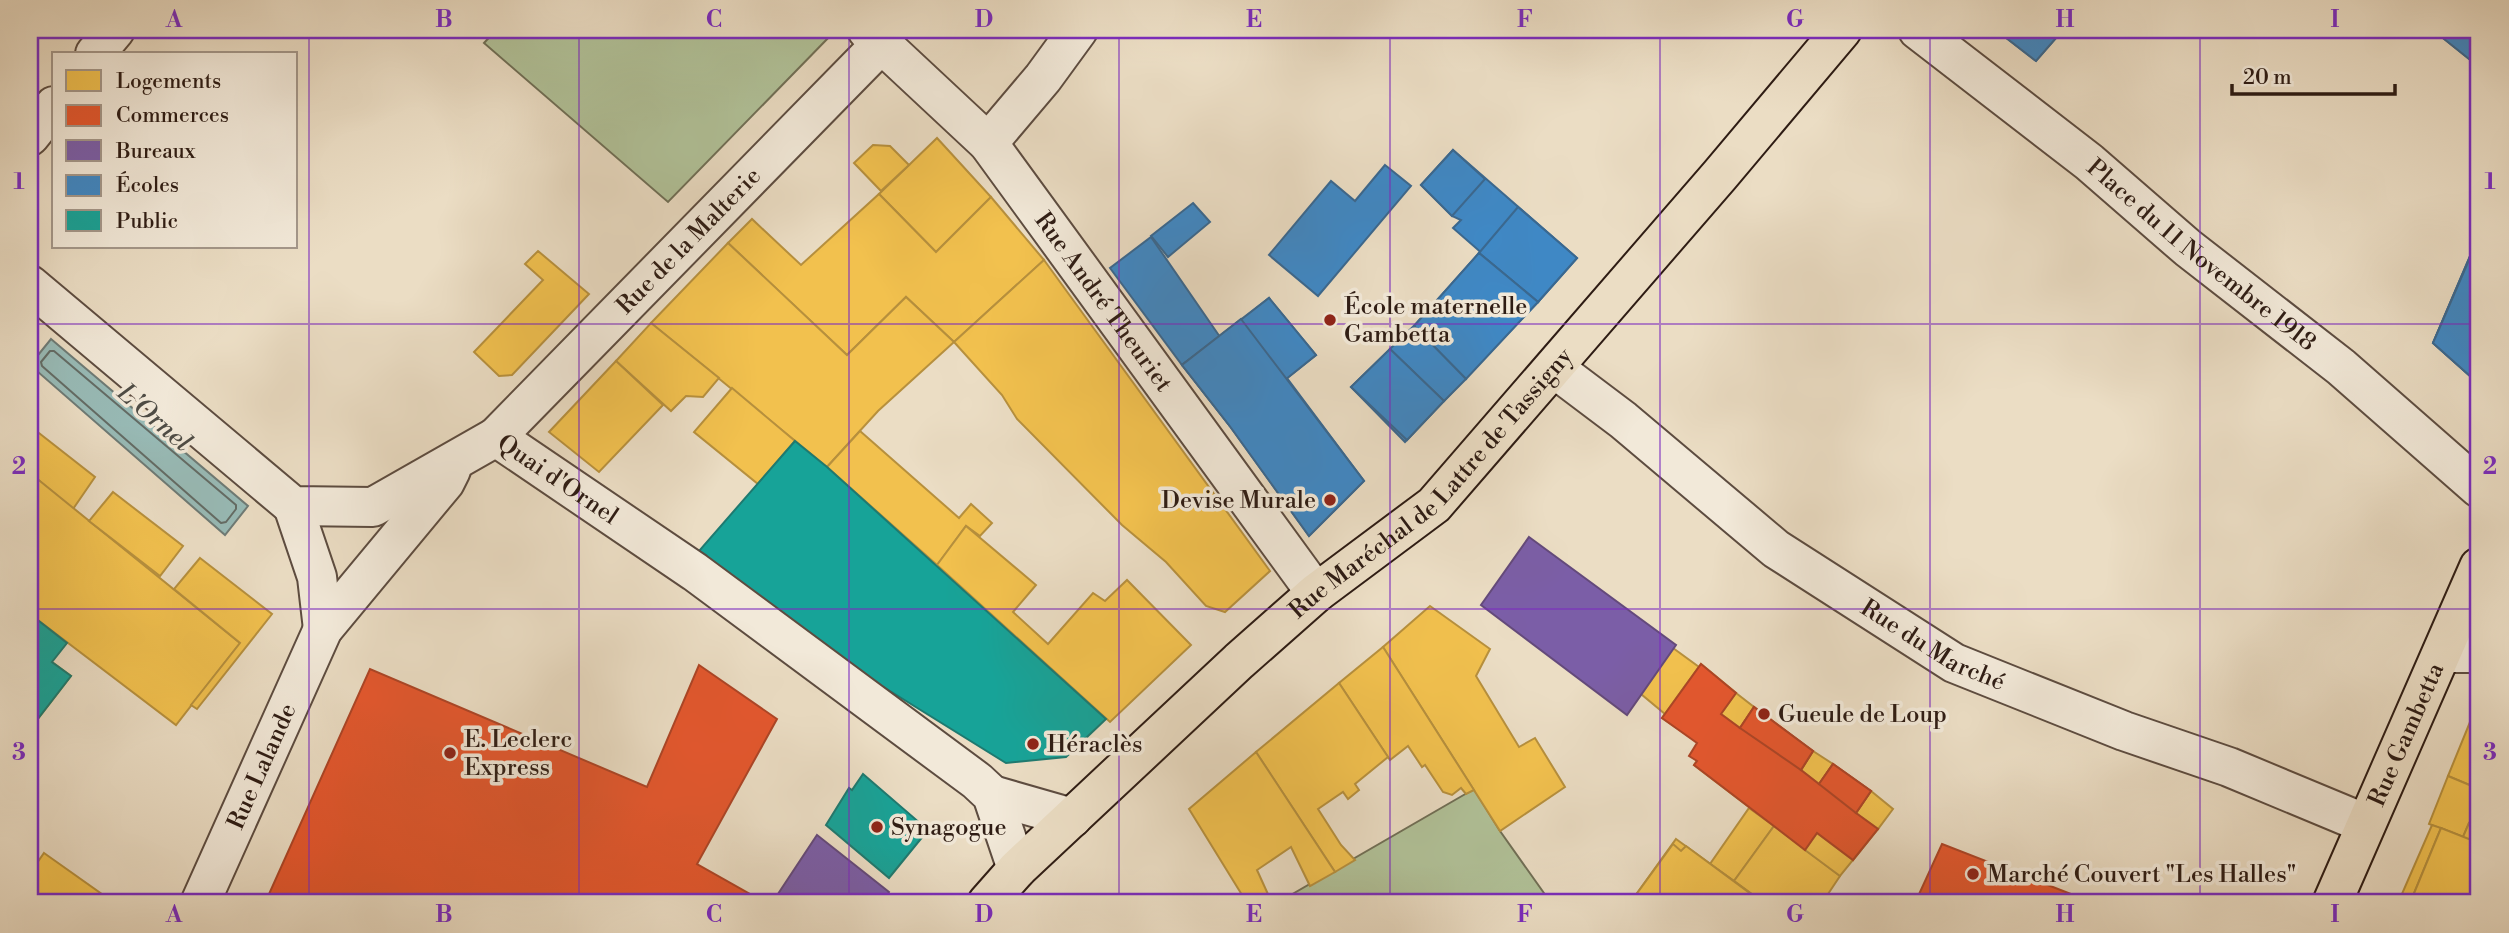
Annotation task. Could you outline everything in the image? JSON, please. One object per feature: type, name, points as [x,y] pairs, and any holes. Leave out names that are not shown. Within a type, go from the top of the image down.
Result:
[{"type":"main road","name":"Rue Maréchal de Lattre de Tassigny","points":[[987,903],[1017,869],[1239,661],[1306,581],[1434,505],[1842,30]]},
{"type":"main road","name":"Rue Gambetta","points":[[2332,903],[2366,824],[2461,653],[2479,568]]},
{"type":"street","points":[[98,52],[115,30]]},
{"type":"street","points":[[988,144],[1043,78],[1078,30]]},
{"type":"street","name":"Place du 11 Novembre 1918","points":[[1918,30],[2089,162],[2188,248],[2341,367],[2479,488]]},
{"type":"street","name":"Rue André Theuriet","points":[[874,37],[988,144],[1306,581]]},
{"type":"street","name":"Rue de la Malterie","points":[[496,437],[874,37]]},
{"type":"street","points":[[30,136],[52,108]]},
{"type":"street","points":[[30,285],[293,506],[317,577],[323,629]]},
{"type":"street","name":"Rue du Marché","points":[[1554,368],[1623,420],[1776,549],[1954,663],[2124,731],[2229,767],[2366,824]]},
{"type":"street","name":"Quai d'Ornel","points":[[293,506],[373,507],[496,437],[695,572],[984,788]]},
{"type":"street","name":"Rue Lalande","points":[[200,903],[323,629],[445,482],[455,461]]},
{"type":"street","points":[[984,788],[1072,818]]},
{"type":"street","points":[[984,788],[1017,869]]},
{"type":"green space","points":[[496,30],[827,30],[832,34],[668,202],[484,43]]},
{"type":"green space","points":[[1474,789],[1551,903],[1277,903]]},
{"type":"water","points":[[51,339],[248,506],[225,535],[30,365]]},
{"type":"building: Logements","points":[[937,138],[991,197],[936,252],[879,194]]},
{"type":"building: Logements","points":[[873,145],[890,146],[909,165],[881,191],[854,163]]},
{"type":"building: Logements","points":[[879,194],[936,252],[991,197],[1044,260],[954,342],[906,297],[847,355],[728,243],[752,219],[801,265]]},
{"type":"building: Logements","points":[[728,243],[847,355],[906,297],[954,342],[878,411],[827,467],[651,323]]},
{"type":"building: Logements","points":[[538,251],[589,294],[512,375],[499,376],[474,352],[543,280],[525,264]]},
{"type":"building: Logements","points":[[1044,260],[1270,571],[1225,612],[1206,606],[1166,562],[1122,525],[1017,419],[1002,395],[954,342]]},
{"type":"building: Logements","points":[[651,323],[719,378],[703,397],[686,396],[671,411],[616,361]]},
{"type":"building: Logements","points":[[616,361],[663,405],[599,472],[549,432]]},
{"type":"building: Logements","points":[[732,388],[795,441],[758,484],[694,432]]},
{"type":"building: Logements","points":[[30,426],[95,477],[73,509],[30,473]]},
{"type":"building: Logements","points":[[860,431],[959,518],[971,504],[992,523],[980,536],[966,526],[937,565],[827,467]]},
{"type":"building: Logements","points":[[30,473],[240,643],[176,725],[30,614]]},
{"type":"building: Logements","points":[[113,492],[183,546],[160,576],[89,521]]},
{"type":"building: Logements","points":[[966,526],[1036,585],[1013,612],[1048,644],[1093,593],[1105,601],[1127,580],[1191,645],[1110,722],[937,565]]},
{"type":"building: Logements","points":[[200,558],[272,614],[197,709],[191,705],[240,643],[174,589]]},
{"type":"building: Logements","points":[[1430,606],[1490,649],[1476,676],[1519,747],[1535,738],[1565,787],[1500,831],[1383,647]]},
{"type":"building: Logements","points":[[30,646],[71,676],[30,729]]},
{"type":"building: Logements","points":[[1383,647],[1474,790],[1466,794],[1461,788],[1452,795],[1443,792],[1408,746],[1390,760],[1339,683]]},
{"type":"building: Logements","points":[[1673,648],[1699,667],[1665,714],[1641,694]]},
{"type":"building: Logements","points":[[30,652],[64,677],[30,723]]},
{"type":"building: Logements","points":[[30,663],[51,679],[30,708]]},
{"type":"building: Logements","points":[[1701,664],[1736,693],[1721,714],[1685,686]]},
{"type":"building: Logements","points":[[1339,683],[1388,757],[1355,784],[1359,790],[1348,799],[1343,792],[1318,809],[1341,845],[1355,860],[1335,872],[1256,752]]},
{"type":"building: Logements","points":[[1685,686],[1878,829],[1853,860],[1817,833],[1805,850],[1694,765],[1706,748],[1662,718]]},
{"type":"building: Logements","points":[[1736,693],[1754,707],[1740,728],[1721,714]]},
{"type":"building: Logements","points":[[2479,700],[2479,789],[2448,776]]},
{"type":"building: Logements","points":[[1813,751],[1833,764],[1819,784],[1801,770]]},
{"type":"building: Logements","points":[[1256,752],[1335,872],[1310,886],[1291,847],[1257,870],[1272,903],[1247,903],[1189,809]]},
{"type":"building: Logements","points":[[2448,776],[2479,789],[2476,810],[2479,811],[2479,826],[2469,823],[2463,837],[2429,824]]},
{"type":"building: Logements","points":[[1871,791],[1893,809],[1878,829],[1856,813]]},
{"type":"building: Logements","points":[[1749,808],[1774,826],[1734,881],[1710,864]]},
{"type":"building: Logements","points":[[2469,823],[2479,826],[2479,903],[2410,903],[2441,828],[2463,837]]},
{"type":"building: Logements","points":[[2432,825],[2441,828],[2410,903],[2398,903]]},
{"type":"building: Logements","points":[[1774,826],[1840,876],[1822,903],[1764,903],[1734,881]]},
{"type":"building: Logements","points":[[2441,828],[2479,843],[2479,903],[2410,903]]},
{"type":"building: Logements","points":[[1817,833],[1853,860],[1840,876],[1805,850]]},
{"type":"building: Logements","points":[[1676,839],[1734,881],[1764,903],[1630,903]]},
{"type":"building: Logements","points":[[1673,844],[1681,851],[1686,846],[1763,903],[1630,903]]},
{"type":"building: Logements","points":[[44,853],[113,902],[30,903],[30,873]]},
{"type":"building: Commerces","points":[[1701,664],[1736,693],[1721,714],[1740,728],[1754,707],[1813,751],[1801,770],[1819,784],[1833,764],[1871,791],[1856,813],[1878,829],[1853,860],[1817,833],[1805,850],[1694,765],[1697,761],[1689,756],[1697,743],[1662,718]]},
{"type":"building: Commerces","name":"E. Leclerc Express","points":[[699,665],[777,719],[697,864],[766,903],[265,903],[370,669],[647,787]]},
{"type":"building: Commerces","points":[[1754,707],[1813,751],[1801,770],[1740,728]]},
{"type":"building: Commerces","points":[[1833,764],[1871,791],[1856,813],[1819,784]]},
{"type":"building: Commerces","name":"Marché Couvert \"Les Halles\"","points":[[1942,844],[2094,903],[1915,903]]},
{"type":"building: Bureaux","points":[[1529,537],[1676,645],[1627,715],[1481,605]]},
{"type":"building: Bureaux","points":[[817,835],[889,892],[883,903],[772,903]]},
{"type":"building: Écoles","points":[[1996,30],[2063,30],[2036,61]]},
{"type":"building: Écoles","points":[[1996,30],[2063,30],[2036,61]]},
{"type":"building: Écoles","points":[[2433,30],[2479,30],[2479,67]]},
{"type":"building: Écoles","points":[[2433,30],[2479,30],[2479,67]]},
{"type":"building: Écoles","points":[[1453,150],[1577,258],[1538,302],[1453,228],[1461,220],[1452,216],[1421,185]]},
{"type":"building: Écoles","points":[[1453,150],[1485,179],[1452,216],[1421,185]]},
{"type":"building: Écoles","points":[[1385,165],[1411,186],[1318,296],[1269,255],[1331,181],[1355,201]]},
{"type":"building: Écoles","points":[[1193,203],[1210,222],[1168,257],[1151,236]]},
{"type":"building: Écoles","points":[[1518,207],[1577,258],[1538,302],[1479,253]]},
{"type":"building: Écoles","points":[[2479,235],[2479,384],[2433,343]]},
{"type":"building: Écoles","points":[[2479,235],[2479,384],[2433,343]]},
{"type":"building: Écoles","points":[[1151,237],[1220,337],[1182,365],[1110,268]]},
{"type":"building: Écoles","points":[[2479,237],[2479,384],[2433,343]]},
{"type":"building: Écoles","name":"École maternelle Gambetta","points":[[1479,253],[1538,302],[1405,442],[1351,387],[1414,326]]},
{"type":"building: Écoles","points":[[1479,253],[1538,302],[1466,379],[1414,326]]},
{"type":"building: Écoles","points":[[1269,298],[1316,355],[1287,378],[1364,481],[1309,536],[1182,365]]},
{"type":"building: Écoles","points":[[1269,298],[1316,355],[1229,425],[1182,365]]},
{"type":"building: Écoles","points":[[1241,319],[1364,481],[1309,536],[1182,365]]},
{"type":"building: Écoles","points":[[1414,326],[1466,379],[1444,401],[1390,349]]},
{"type":"building: Écoles","points":[[1390,349],[1444,401],[1407,440],[1351,387]]},
{"type":"building: Public","points":[[795,441],[1106,719],[1066,757],[1006,763],[861,673],[699,551]]},
{"type":"building: Public","points":[[30,614],[67,643],[52,662],[71,676],[30,729]]},
{"type":"building: Public","name":"Synagogue","points":[[863,774],[928,830],[889,878],[826,825],[849,788],[852,790]]},
{"type":"place","name":"École maternelle Gambetta","points":[[1330,320]]},
{"type":"place","name":"Devise Murale","points":[[1330,500]]},
{"type":"place","name":"Gueule de Loup","points":[[1764,714]]},
{"type":"place","name":"Héraclès","points":[[1033,744]]},
{"type":"place","name":"E. Leclerc Express","points":[[450,753]]},
{"type":"place","name":"Synagogue","points":[[877,827]]},
{"type":"place","name":"Marché Couvert \"Les Halles\"","points":[[1973,874]]},
{"type":"water label","name":"L'Ornel","points":[[155,417]]}]
